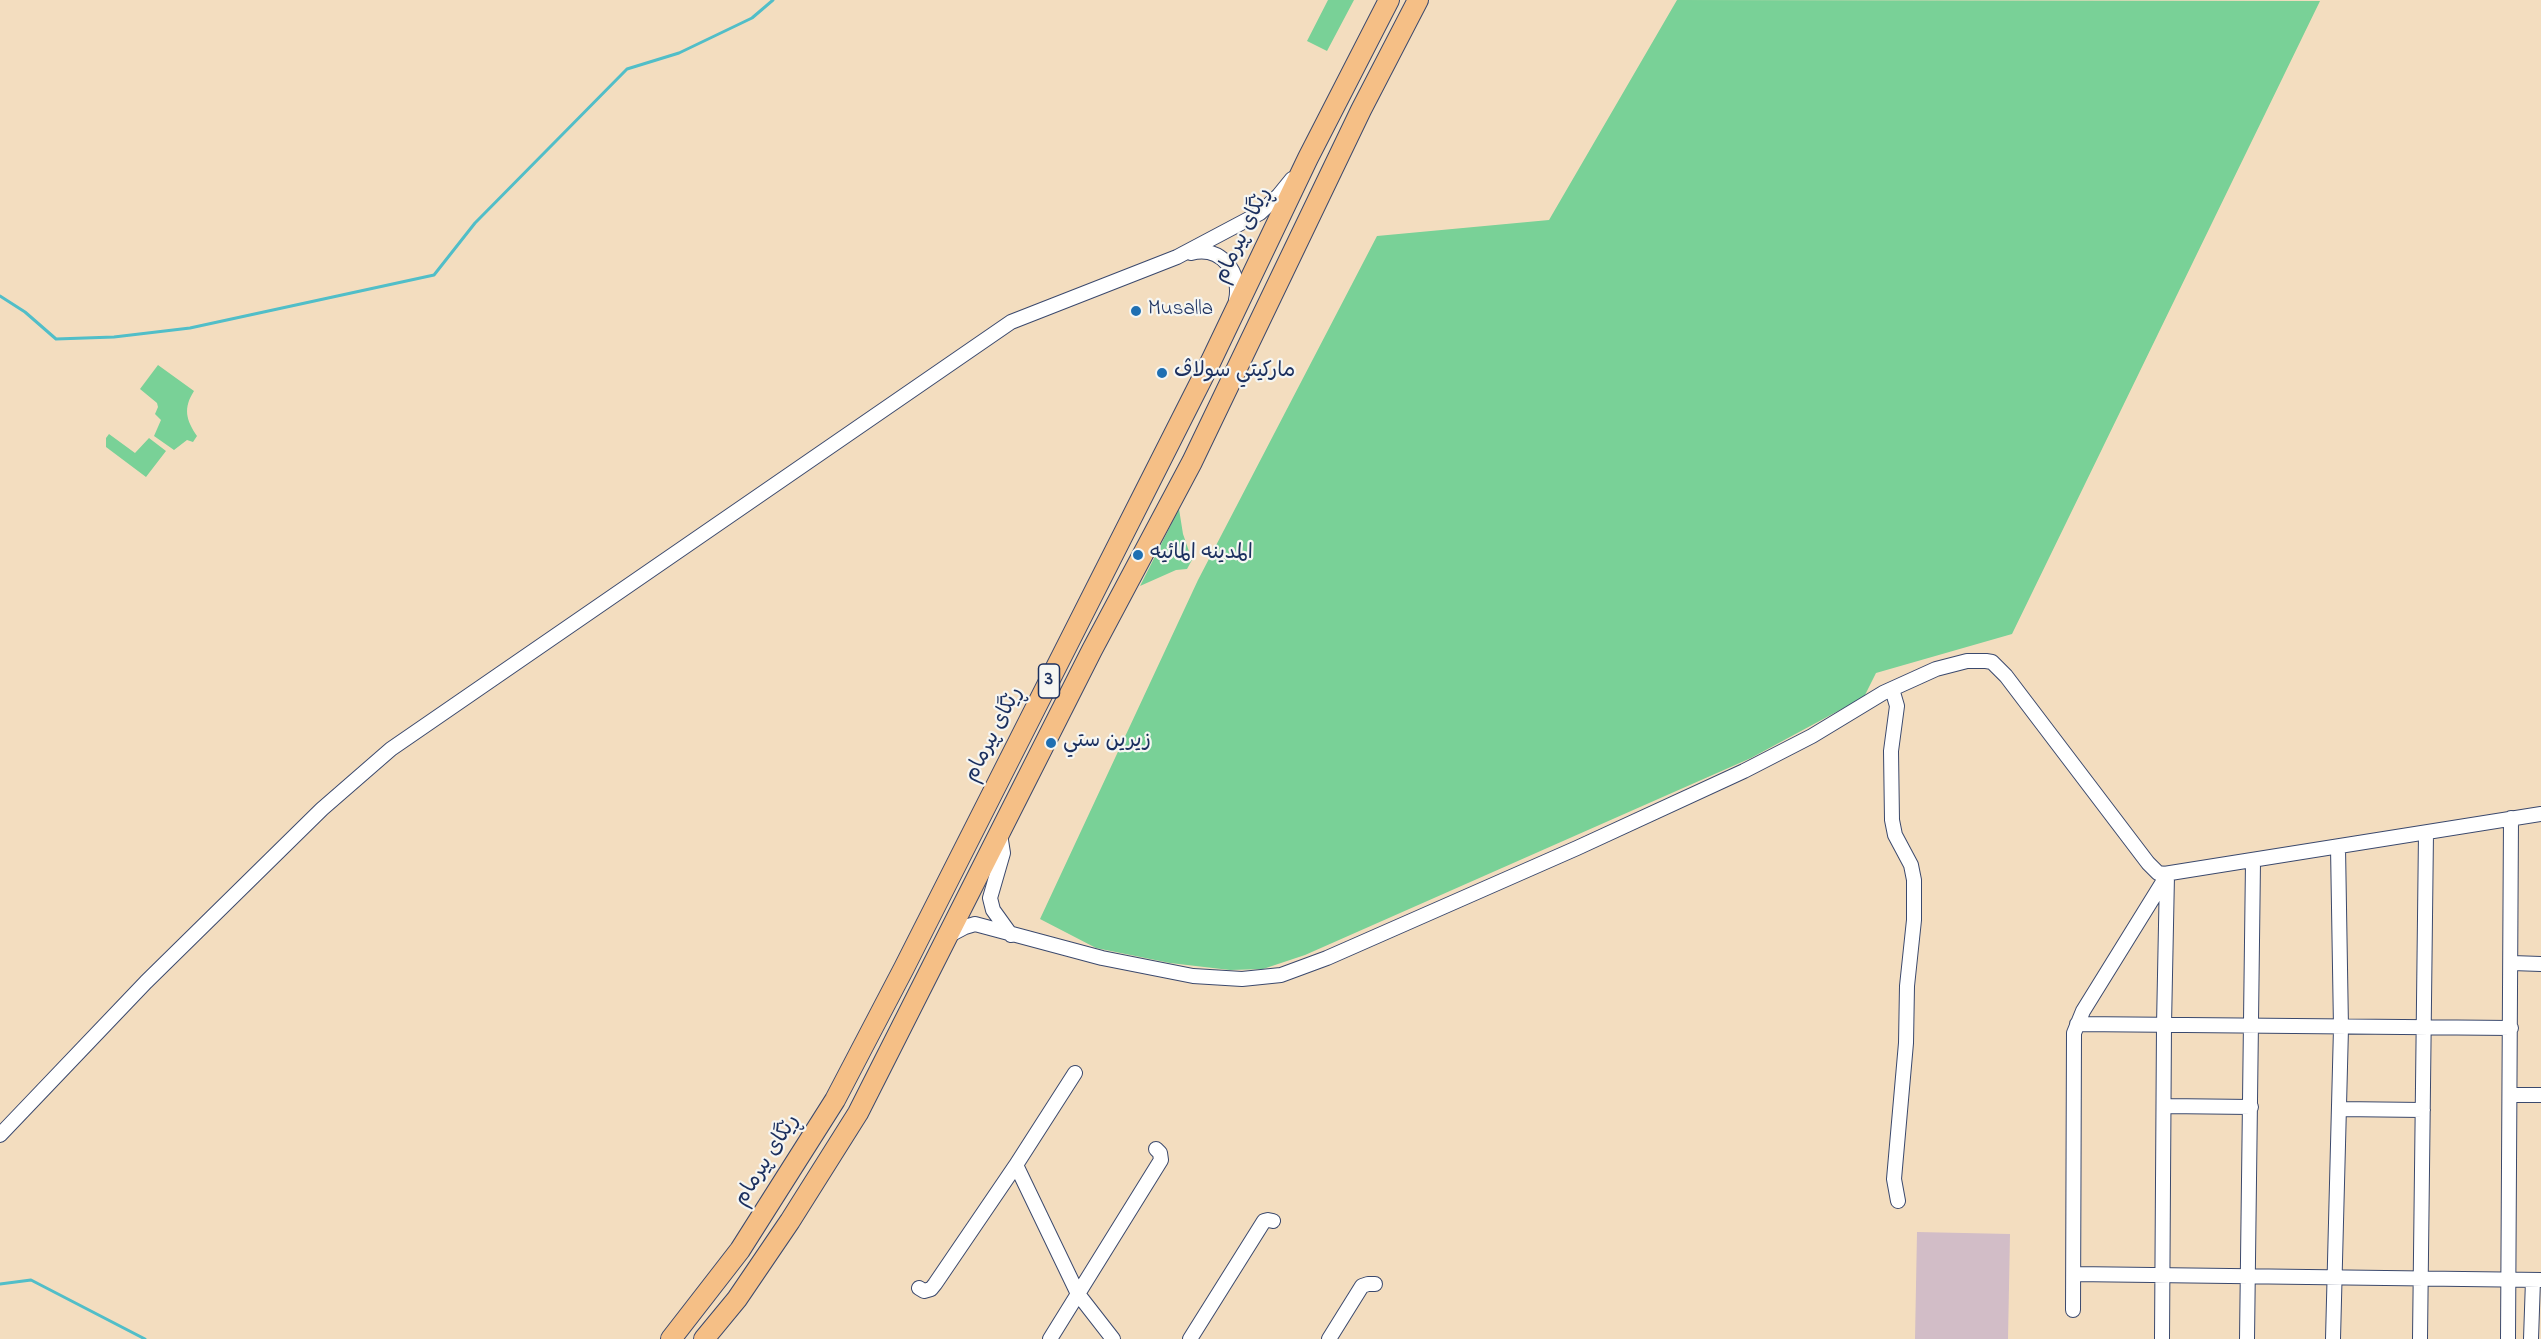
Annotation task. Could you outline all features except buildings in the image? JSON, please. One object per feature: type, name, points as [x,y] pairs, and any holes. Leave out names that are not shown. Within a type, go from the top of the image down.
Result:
[{"type":"highway","name":"ڕێگای پیرمام","points":[[670,1339],[740,1250],[835,1101],[1134,513],[1308,158],[1389,0]]},
{"type":"highway","name":"3","points":[[704,1339],[737,1299],[790,1221],[858,1113],[1092,650],[1163,518],[1306,228],[1361,110],[1418,0]]},
{"type":"highway","points":[[1134,513],[1163,518]]},
{"type":"street","points":[[0,1136],[146,982],[322,809],[391,749],[1011,322],[1177,256],[1260,213],[1279,195],[1308,158]]},
{"type":"street","points":[[1177,256],[1197,251],[1210,252],[1222,258],[1231,267],[1237,278],[1238,291],[1233,315]]},
{"type":"street","points":[[948,936],[975,924],[1102,958],[1193,976],[1242,979],[1281,975],[1337,953],[1545,862],[1744,771],[1812,736],[1892,689],[1936,669],[1959,662],[1992,662],[2006,676],[2153,869],[2167,875],[2541,813]]},
{"type":"street","points":[[1892,689],[1897,706],[1891,751],[1892,820],[1895,835],[1911,865],[1914,890],[1914,920],[1907,986],[1906,1043],[1894,1168],[1898,1201]]},
{"type":"street","points":[[2508,1339],[2512,963],[2511,818]]},
{"type":"street","points":[[2420,1339],[2426,832]]},
{"type":"street","points":[[1000,834],[1003,853],[990,898],[993,910],[1011,935]]},
{"type":"street","points":[[2334,1339],[2341,1028],[2338,848]]},
{"type":"street","points":[[2247,1339],[2253,861]]},
{"type":"street","points":[[2073,1310],[2074,1041],[2077,1024],[2167,875]]},
{"type":"street","points":[[2162,1339],[2167,875]]},
{"type":"street","points":[[2512,963],[2541,964]]},
{"type":"street","points":[[2077,1024],[2511,1028]]},
{"type":"street","points":[[919,1288],[924,1291],[931,1289],[1016,1165],[1075,1073]]},
{"type":"street","points":[[2511,1095],[2541,1095]]},
{"type":"street","points":[[2165,1106],[2251,1107]]},
{"type":"street","points":[[2339,1109],[2423,1110]]},
{"type":"street","points":[[1050,1339],[1161,1160],[1156,1149]]},
{"type":"street","points":[[1016,1165],[1078,1294],[1113,1339]]},
{"type":"street","points":[[1190,1339],[1264,1221],[1273,1221]]},
{"type":"street","points":[[2074,1274],[2537,1280],[2531,1339]]},
{"type":"street","points":[[1329,1339],[1362,1286],[1375,1284]]},
{"type":"shaded area","points":[[1917,1232],[2010,1234],[2008,1339],[1915,1339]]},
{"type":"green space","points":[[1328,0],[1354,0],[1327,51],[1307,41]]},
{"type":"green space","points":[[1677,0],[2320,1],[2012,634],[1876,673],[1864,697],[1751,758],[1305,955],[1263,969],[1230,970],[1170,963],[1096,948],[1040,919],[1198,580],[1377,236],[1549,220]]},
{"type":"green space","points":[[158,365],[194,391],[188,403],[187,414],[190,425],[197,436],[193,442],[187,440],[174,450],[154,436],[161,420],[155,414],[157,403],[140,389]]},
{"type":"green space","points":[[109,434],[135,453],[149,438],[166,451],[146,477],[106,447],[106,438]]},
{"type":"green space","points":[[1179,509],[1183,534],[1192,560],[1187,569],[1176,570],[1140,586]]},
{"type":"waterway","points":[[0,296],[25,312],[56,339],[114,337],[190,328],[434,275],[475,223],[627,69],[679,53],[752,18],[773,0]]},
{"type":"waterway","points":[[0,1284],[31,1280],[145,1339]]},
{"type":"place","name":"Musalla","points":[[1136,311]]},
{"type":"place","name":"ماركيتي سولاڤ","points":[[1162,373]]},
{"type":"place","name":"المدينه المائيه","points":[[1138,555]]},
{"type":"place","name":"زيرين ستي","points":[[1051,743]]}]
